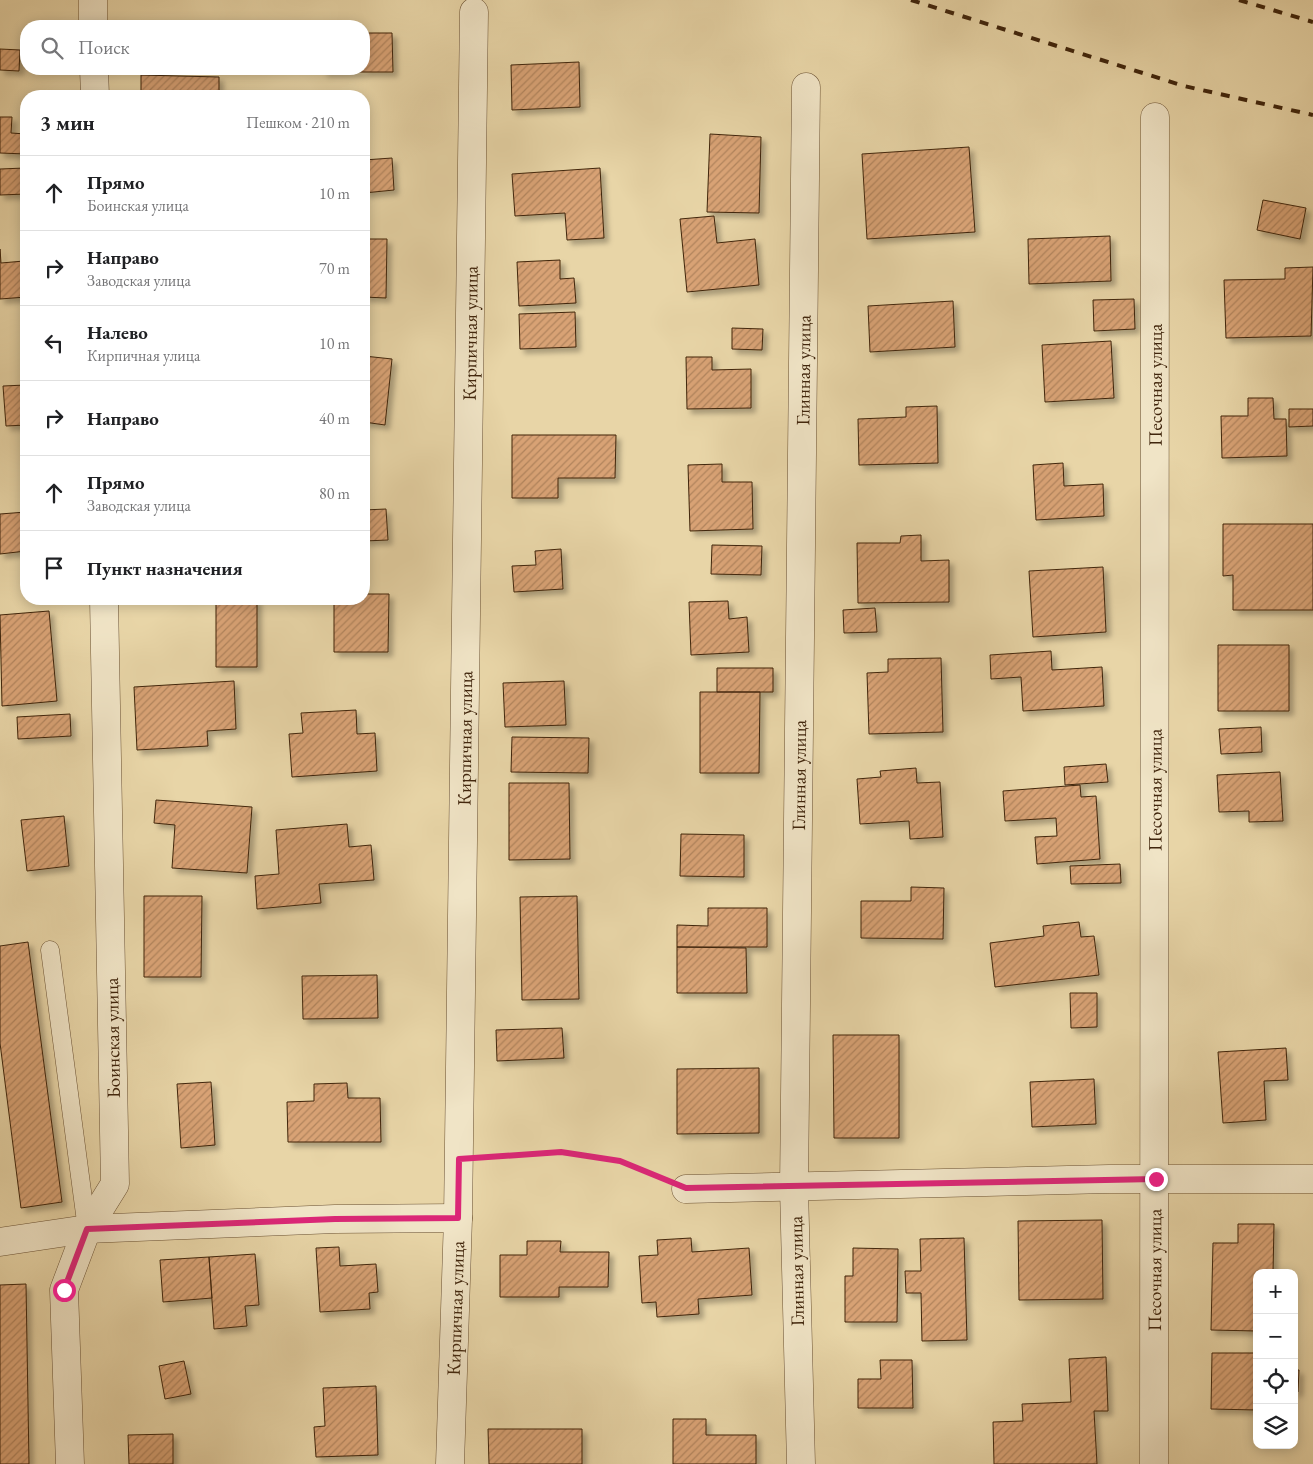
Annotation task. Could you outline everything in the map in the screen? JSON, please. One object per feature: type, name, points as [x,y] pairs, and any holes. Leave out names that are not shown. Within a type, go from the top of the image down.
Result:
[{"type":"street","points":[[93,0],[93,20]]},
{"type":"street","name":"Кирпичная улица","points":[[450,1464],[459,1159],[474,12]]},
{"type":"street","points":[[94,75],[95,90]]},
{"type":"street","name":"Глинная улица","points":[[801,1464],[794,1188],[806,88]]},
{"type":"street","name":"Песочная улица","points":[[1154,1464],[1156,1179],[1155,118]]},
{"type":"street","name":"Боинская улица","points":[[70,1464],[64,1290],[87,1229],[115,1184],[104,605]]},
{"type":"street","points":[[686,1188],[794,1188],[1156,1179],[1313,1179]]},
{"type":"street","points":[[0,1242],[87,1229],[335,1219],[458,1218]]},
{"type":"lane","points":[[50,950],[87,1229]]},
{"type":"path","points":[[459,1159],[561,1152],[620,1161],[686,1188]]},
{"type":"building","points":[[370,33],[392,33],[393,72],[370,72]]},
{"type":"building","points":[[0,49],[20,50],[19,71],[0,70]]},
{"type":"building","points":[[579,62],[580,107],[512,110],[511,65]]},
{"type":"building","points":[[141,75],[219,77],[219,90],[141,90]]},
{"type":"building","points":[[0,117],[12,117],[11,133],[20,134],[20,154],[0,153]]},
{"type":"building","points":[[710,134],[761,137],[759,213],[707,212]]},
{"type":"building","points":[[969,147],[975,232],[867,239],[862,154]]},
{"type":"building","points":[[392,158],[394,190],[370,192],[370,160]]},
{"type":"building","points":[[20,168],[20,194],[0,195],[0,169]]},
{"type":"building","points":[[600,168],[604,238],[567,240],[565,213],[515,216],[512,174]]},
{"type":"building","points":[[1263,200],[1306,208],[1300,239],[1257,230]]},
{"type":"building","points":[[714,216],[717,243],[755,239],[759,285],[687,292],[680,219]]},
{"type":"building","points":[[1110,236],[1111,281],[1029,284],[1028,239]]},
{"type":"building","points":[[370,239],[387,239],[386,298],[370,297]]},
{"type":"building","points":[[0,249],[1,263],[20,261],[20,297],[0,299]]},
{"type":"building","points":[[560,260],[560,279],[574,278],[576,303],[519,306],[517,262]]},
{"type":"building","points":[[1313,267],[1311,336],[1226,338],[1224,280],[1285,279],[1285,268]]},
{"type":"building","points":[[1134,299],[1135,329],[1094,331],[1093,300]]},
{"type":"building","points":[[953,301],[955,347],[870,352],[868,306]]},
{"type":"building","points":[[575,312],[576,347],[520,349],[519,314]]},
{"type":"building","points":[[732,328],[763,329],[762,350],[732,349]]},
{"type":"building","points":[[1111,341],[1114,398],[1045,402],[1042,345]]},
{"type":"building","points":[[370,357],[392,359],[385,425],[370,423]]},
{"type":"building","points":[[686,357],[712,357],[712,370],[751,369],[751,408],[687,409]]},
{"type":"building","points":[[20,385],[20,425],[6,426],[3,386]]},
{"type":"building","points":[[1248,398],[1273,398],[1274,419],[1286,419],[1287,456],[1222,458],[1221,416],[1248,416]]},
{"type":"building","points":[[937,406],[938,463],[859,465],[858,419],[906,417],[906,407]]},
{"type":"building","points":[[1289,409],[1313,409],[1313,426],[1289,427]]},
{"type":"building","points":[[512,435],[616,435],[615,478],[558,478],[558,498],[512,498]]},
{"type":"building","points":[[1063,463],[1064,486],[1103,484],[1104,516],[1036,520],[1033,465]]},
{"type":"building","points":[[722,464],[722,482],[752,482],[753,529],[690,531],[688,465]]},
{"type":"building","points":[[386,509],[388,540],[370,541],[370,510]]},
{"type":"building","points":[[20,512],[20,552],[0,554],[0,514]]},
{"type":"building","points":[[1223,524],[1313,524],[1313,610],[1233,610],[1233,575],[1223,576]]},
{"type":"building","points":[[921,535],[921,561],[949,560],[949,602],[858,603],[857,543],[900,543],[901,536]]},
{"type":"building","points":[[712,545],[762,546],[761,575],[711,574]]},
{"type":"building","points":[[561,549],[563,589],[514,592],[512,566],[536,565],[535,551]]},
{"type":"building","points":[[1103,567],[1106,632],[1033,637],[1029,571]]},
{"type":"building","points":[[370,594],[389,594],[388,652],[334,652],[334,605],[370,605]]},
{"type":"building","points":[[728,601],[729,619],[747,617],[749,652],[691,655],[689,602]]},
{"type":"building","points":[[216,605],[257,605],[257,667],[216,667]]},
{"type":"building","points":[[875,608],[877,632],[844,633],[843,610]]},
{"type":"building","points":[[49,611],[57,701],[2,706],[0,615]]},
{"type":"building","points":[[1218,645],[1289,645],[1289,711],[1218,711]]},
{"type":"building","points":[[1051,651],[1052,670],[1102,667],[1104,706],[1023,711],[1021,677],[991,679],[990,655]]},
{"type":"building","points":[[941,658],[943,732],[869,734],[867,673],[888,672],[888,659]]},
{"type":"building","points":[[717,668],[773,668],[773,692],[717,692]]},
{"type":"building","points":[[234,681],[236,729],[207,731],[208,746],[137,750],[134,687]]},
{"type":"building","points":[[564,681],[566,725],[505,727],[503,683]]},
{"type":"building","points":[[700,692],[760,692],[759,773],[700,773]]},
{"type":"building","points":[[356,710],[357,734],[375,733],[377,771],[292,777],[289,734],[303,733],[301,713]]},
{"type":"building","points":[[70,714],[71,736],[18,739],[17,717]]},
{"type":"building","points":[[1261,727],[1262,752],[1221,754],[1219,729]]},
{"type":"building","points":[[512,737],[589,738],[588,773],[511,772]]},
{"type":"building","points":[[1106,764],[1108,782],[1065,785],[1064,767]]},
{"type":"building","points":[[916,768],[917,783],[940,782],[943,837],[910,839],[909,821],[860,824],[857,779],[881,777],[880,771]]},
{"type":"building","points":[[1280,772],[1283,821],[1249,822],[1249,811],[1219,812],[1217,775]]},
{"type":"building","points":[[509,783],[569,783],[570,859],[509,860]]},
{"type":"building","points":[[1080,785],[1081,797],[1096,796],[1100,859],[1037,864],[1035,837],[1057,836],[1056,818],[1005,821],[1003,791]]},
{"type":"building","points":[[156,800],[252,807],[247,873],[172,868],[175,825],[154,823]]},
{"type":"building","points":[[64,816],[69,866],[27,871],[21,820]]},
{"type":"building","points":[[347,824],[349,847],[371,845],[374,880],[319,884],[321,903],[257,909],[255,876],[279,874],[276,830]]},
{"type":"building","points":[[681,834],[744,835],[744,877],[680,876]]},
{"type":"building","points":[[1120,864],[1121,883],[1071,884],[1070,866]]},
{"type":"building","points":[[911,887],[944,888],[943,939],[861,938],[861,901],[911,901]]},
{"type":"building","points":[[144,896],[202,896],[201,977],[144,977]]},
{"type":"building","points":[[577,896],[579,999],[522,1000],[520,897]]},
{"type":"building","points":[[708,908],[767,908],[767,947],[677,947],[677,925],[708,926]]},
{"type":"building","points":[[1079,922],[1081,937],[1094,936],[1099,975],[995,987],[990,943],[1044,936],[1043,926]]},
{"type":"building","points":[[28,942],[62,1202],[21,1208],[0,1043],[0,946]]},
{"type":"building","points":[[677,947],[746,948],[747,993],[677,993]]},
{"type":"building","points":[[377,975],[378,1018],[303,1019],[302,976]]},
{"type":"building","points":[[1070,993],[1097,993],[1097,1027],[1071,1028]]},
{"type":"building","points":[[562,1028],[564,1058],[497,1061],[496,1030]]},
{"type":"building","points":[[833,1035],[899,1035],[899,1138],[834,1138]]},
{"type":"building","points":[[1286,1048],[1288,1080],[1264,1081],[1266,1120],[1223,1123],[1218,1052]]},
{"type":"building","points":[[759,1068],[759,1133],[677,1134],[677,1069]]},
{"type":"building","points":[[1094,1079],[1096,1124],[1032,1127],[1030,1082]]},
{"type":"building","points":[[211,1082],[215,1145],[181,1148],[177,1084]]},
{"type":"building","points":[[347,1083],[348,1098],[380,1098],[381,1142],[288,1142],[287,1102],[314,1101],[314,1084]]},
{"type":"building","points":[[1102,1220],[1103,1299],[1019,1300],[1018,1221]]},
{"type":"building","points":[[1238,1224],[1274,1224],[1273,1269],[1253,1269],[1253,1331],[1211,1330],[1213,1243],[1238,1243]]},
{"type":"building","points":[[691,1238],[692,1252],[749,1248],[752,1295],[698,1299],[699,1314],[657,1317],[656,1302],[642,1303],[639,1256],[658,1255],[657,1240]]},
{"type":"building","points":[[964,1238],[967,1340],[922,1341],[921,1293],[906,1293],[905,1271],[921,1271],[920,1239]]},
{"type":"building","points":[[527,1241],[561,1241],[560,1252],[609,1252],[608,1287],[559,1287],[559,1297],[500,1297],[500,1255],[527,1255]]},
{"type":"building","points":[[339,1247],[340,1266],[376,1264],[378,1292],[369,1293],[370,1309],[320,1312],[316,1248]]},
{"type":"building","points":[[853,1248],[898,1249],[897,1322],[845,1322],[845,1276],[853,1276]]},
{"type":"building","points":[[255,1254],[259,1305],[245,1306],[247,1326],[214,1329],[209,1257]]},
{"type":"building","points":[[209,1257],[212,1298],[163,1302],[160,1260]]},
{"type":"building","points":[[26,1284],[29,1464],[0,1464],[0,1285]]},
{"type":"building","points":[[1212,1353],[1253,1353],[1253,1410],[1211,1409]]},
{"type":"building","points":[[1106,1357],[1108,1411],[1094,1411],[1097,1464],[994,1464],[993,1422],[1023,1421],[1022,1404],[1071,1402],[1069,1359]]},
{"type":"building","points":[[880,1360],[912,1360],[913,1408],[858,1408],[858,1379],[881,1379]]},
{"type":"building","points":[[184,1361],[191,1394],[165,1399],[159,1366]]},
{"type":"building","points":[[376,1386],[378,1455],[316,1457],[314,1427],[325,1426],[323,1388]]},
{"type":"building","points":[[673,1419],[706,1419],[706,1435],[756,1435],[756,1464],[673,1464]]},
{"type":"building","points":[[488,1429],[582,1429],[582,1464],[489,1464]]},
{"type":"building","points":[[173,1434],[173,1464],[129,1464],[128,1435]]},
{"type":"railway","points":[[911,0],[1184,86],[1313,115]]},
{"type":"railway","points":[[1239,0],[1313,22]]},
{"type":"route","points":[[64,1290],[87,1229],[335,1219],[458,1218],[459,1159],[561,1152],[620,1161],[686,1188],[794,1188],[1156,1179]]}]
